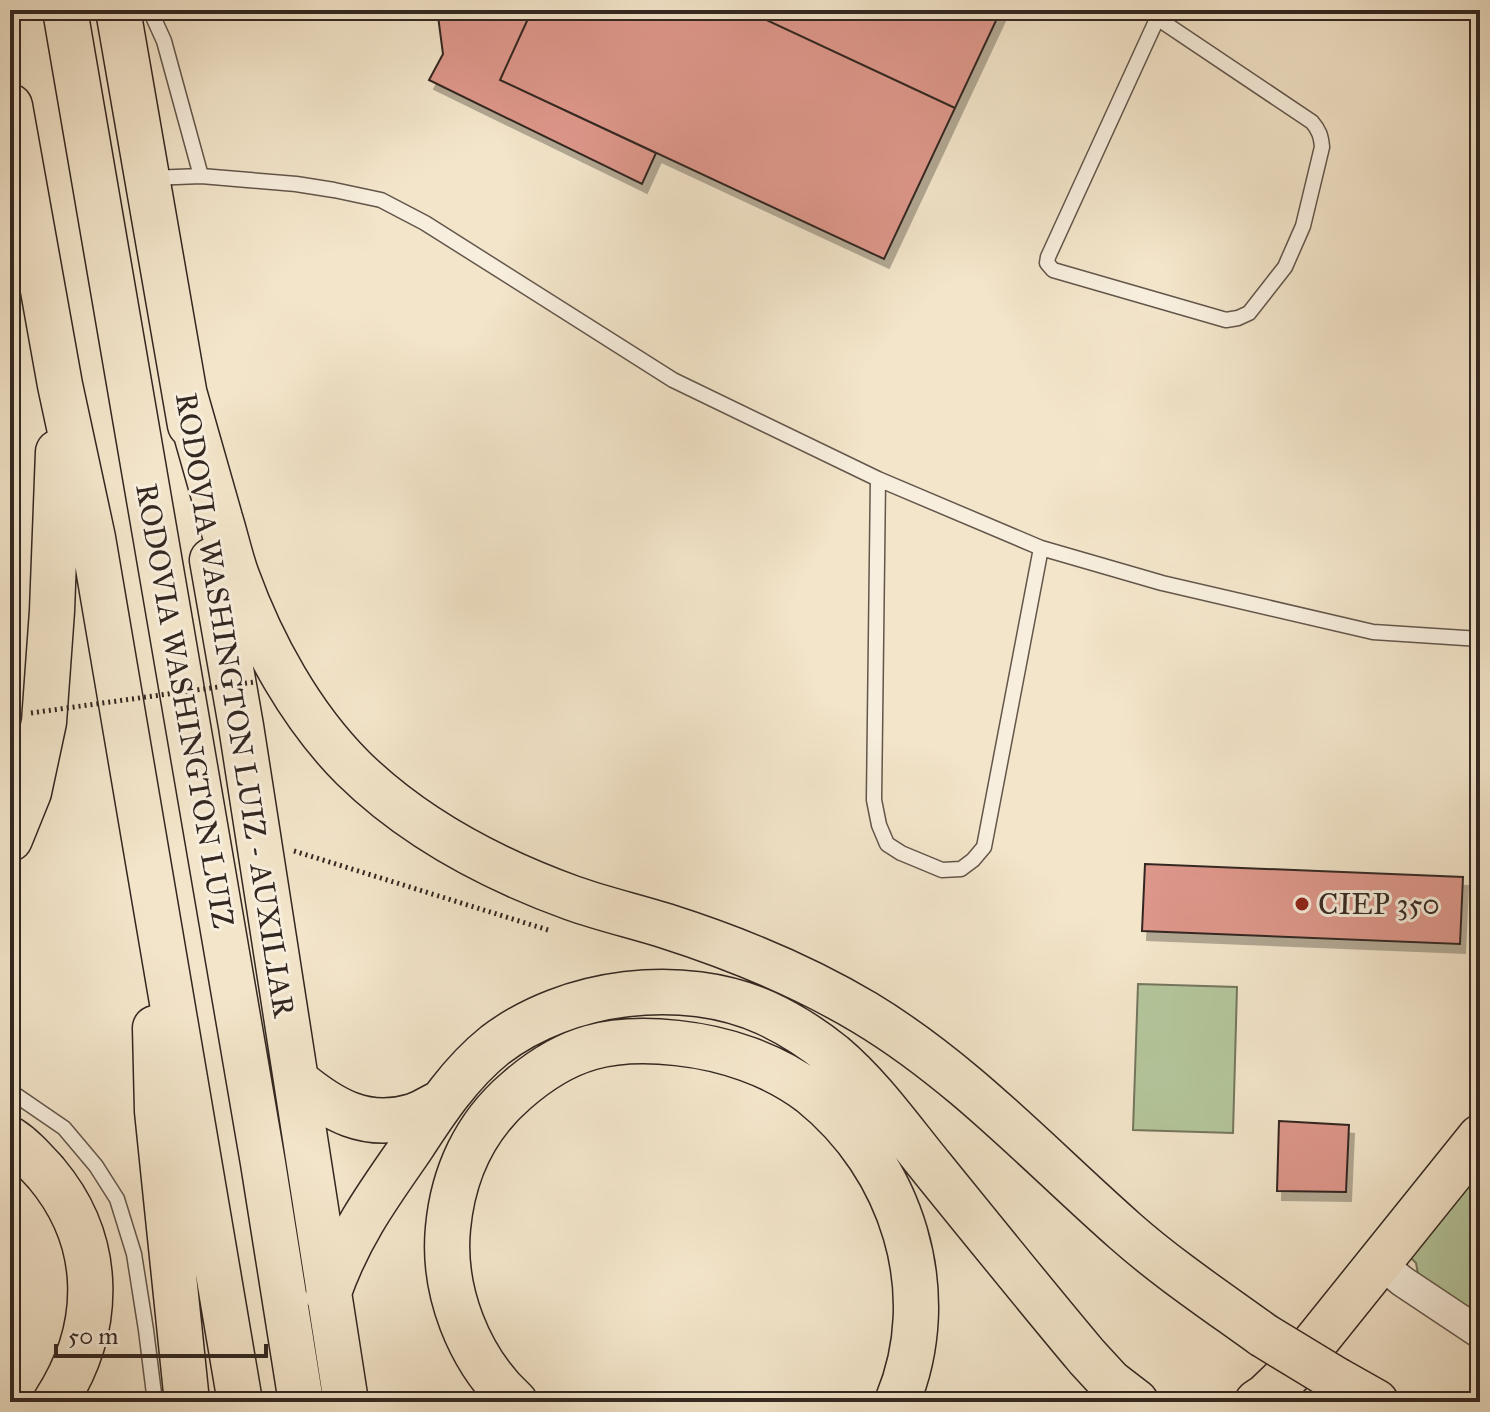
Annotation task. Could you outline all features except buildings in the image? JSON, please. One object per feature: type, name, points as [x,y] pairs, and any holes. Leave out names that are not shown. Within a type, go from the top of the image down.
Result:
[{"type":"highway","name":"RODOVIA WASHINGTON LUIZ","points":[[65,10],[250,1086],[301,1402]]},
{"type":"highway","name":"RODOVIA WASHINGTON LUIZ - AUXILIAR","points":[[118,10],[241,726],[346,1400]]},
{"type":"highway","name":"RODOVIA WASHINGTON LUIZ","points":[[11,111],[60,385],[93,538],[240,1402]]},
{"type":"highway","points":[[10,839],[29,792],[44,722],[52,611],[60,385]]},
{"type":"highway","points":[[185,395],[237,575],[278,665],[329,742],[393,803],[431,831],[507,871],[572,898],[751,956],[866,1014],[970,1088],[1127,1233],[1177,1274],[1263,1335],[1376,1402]]},
{"type":"highway","points":[[152,890],[157,1111],[187,1402]]},
{"type":"highway","points":[[328,1296],[345,1250],[365,1215],[442,1102],[475,1063],[496,1045],[548,1014],[607,996],[673,992],[722,1000],[764,1012],[806,1035],[834,1056],[882,1103],[1087,1357],[1110,1382],[1136,1402]]},
{"type":"highway","points":[[515,1402],[492,1377],[478,1355],[459,1317],[453,1294],[446,1243],[458,1175],[485,1123],[514,1092],[548,1066],[570,1054],[621,1040],[693,1044],[730,1052],[784,1076],[809,1092],[852,1133],[885,1180],[907,1238],[913,1267],[915,1329],[910,1361],[897,1402]]},
{"type":"highway","points":[[297,1081],[335,1109],[351,1116],[371,1119],[392,1120],[415,1116],[442,1102]]},
{"type":"highway","points":[[1257,1402],[1292,1371],[1480,1137]]},
{"type":"highway","points":[[10,1139],[52,1180],[73,1212],[83,1235],[88,1262],[90,1287],[84,1338],[76,1364],[55,1402]]},
{"type":"street","points":[[1379,1262],[1480,1333]]},
{"type":"lane","points":[[150,10],[164,41],[201,176]]},
{"type":"lane","points":[[1151,14],[1312,122],[1321,137],[1322,147],[1303,226],[1285,267],[1249,313],[1238,318],[1226,320],[1053,270],[1047,263],[1151,14]]},
{"type":"lane","points":[[147,179],[201,176],[296,184],[381,200],[425,223],[673,380],[878,479],[1041,548],[1162,583],[1373,632],[1480,639]]},
{"type":"lane","points":[[878,479],[874,800],[887,844],[942,870],[961,869],[984,847],[1041,548]]},
{"type":"lane","points":[[10,1091],[64,1128],[96,1166],[117,1199],[134,1254],[155,1402]]},
{"type":"path","points":[[31,713],[254,682]]},
{"type":"green space","points":[[1138,984],[1237,987],[1233,1133],[1133,1130]]},
{"type":"green space","points":[[1480,1163],[1480,1326],[1418,1274],[1416,1263],[1406,1253]]},
{"type":"place","name":"CIEP 350","points":[[1302,904]]}]
